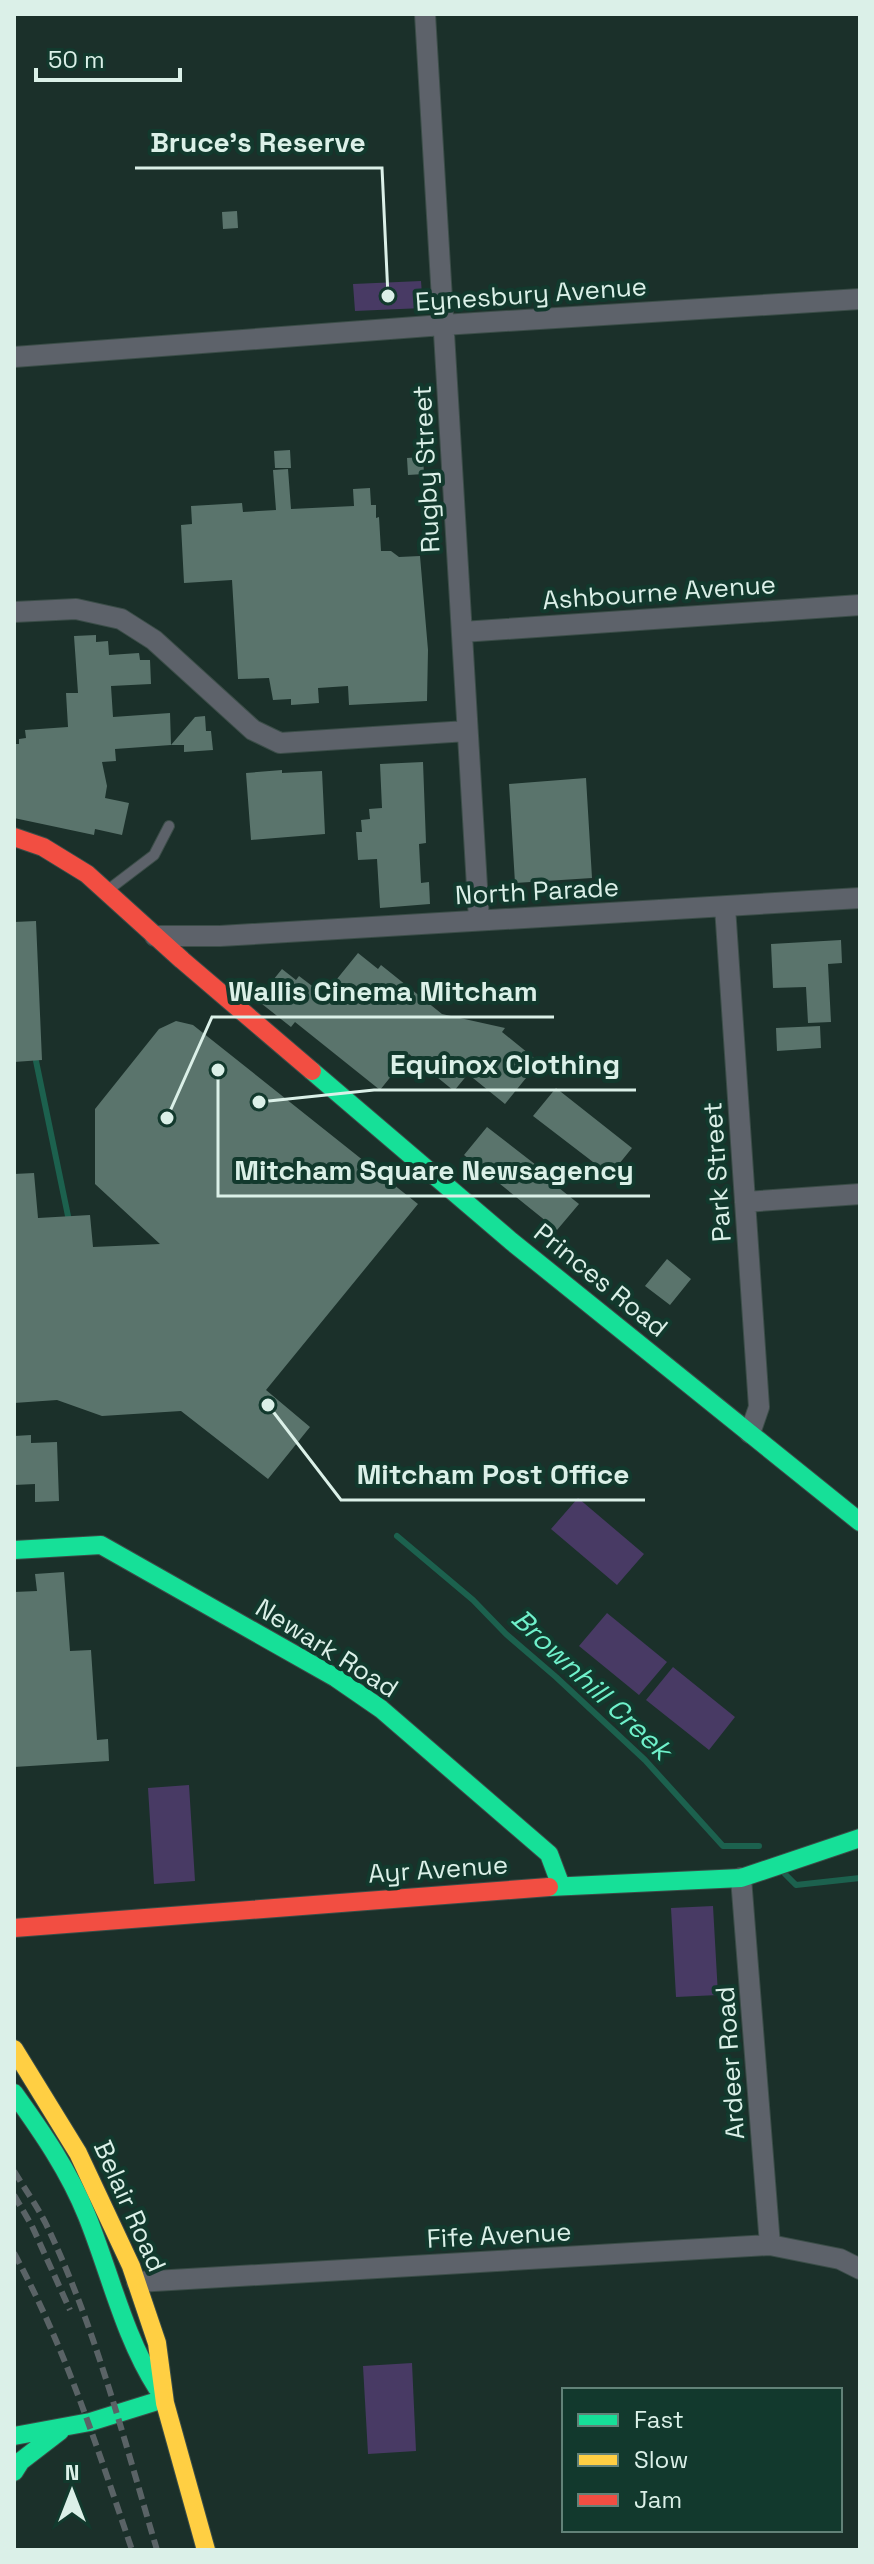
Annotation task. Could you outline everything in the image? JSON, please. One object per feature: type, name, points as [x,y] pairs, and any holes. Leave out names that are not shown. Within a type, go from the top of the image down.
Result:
[{"type":"street","name":"Rugby Street","points":[[425,14],[479,920]]},
{"type":"street","name":"Eynesbury Avenue","points":[[14,357],[443,325],[860,299]]},
{"type":"street","name":"Ashbourne Avenue","points":[[462,632],[860,605]]},
{"type":"street","points":[[14,612],[76,609],[121,619],[154,640],[253,730],[280,743],[467,731]]},
{"type":"street","name":"Princes Road","points":[[14,837],[43,847],[87,874],[201,977],[511,1241],[860,1522]]},
{"type":"street","name":"North Parade","points":[[155,936],[217,936],[860,898]]},
{"type":"street","name":"Park Street","points":[[725,907],[759,1407],[750,1433]]},
{"type":"street","points":[[201,977],[204,953],[217,936]]},
{"type":"street","points":[[745,1202],[860,1194]]},
{"type":"street","name":"Newark Road","points":[[14,1550],[101,1545],[336,1678],[381,1709],[549,1854],[561,1886]]},
{"type":"street","name":"Ayr Avenue","points":[[14,1928],[561,1886],[750,1875],[860,1838]]},
{"type":"street","name":"Ardeer Road","points":[[750,1875],[770,2245]]},
{"type":"street","name":"Belair Road","points":[[14,2049],[76,2148],[137,2282],[158,2346],[164,2399],[206,2550]]},
{"type":"street","name":"Belair Road","points":[[14,2093],[60,2159],[96,2238],[142,2364],[164,2399]]},
{"type":"street","name":"Fife Avenue","points":[[137,2282],[770,2245],[840,2259],[860,2269]]},
{"type":"street","points":[[14,2436],[61,2431],[164,2399]]},
{"type":"street","points":[[14,2472],[21,2461],[61,2431]]},
{"type":"lane","points":[[106,891],[154,855],[169,826]]},
{"type":"shaded area","points":[[421,281],[423,308],[355,311],[353,284]]},
{"type":"shaded area","points":[[578,1498],[644,1554],[617,1585],[551,1529]]},
{"type":"shaded area","points":[[607,1613],[667,1662],[639,1695],[579,1646]]},
{"type":"shaded area","points":[[673,1667],[735,1717],[709,1750],[646,1700]]},
{"type":"shaded area","points":[[189,1785],[195,1881],[154,1884],[148,1788]]},
{"type":"shaded area","points":[[713,1906],[718,1995],[676,1997],[671,1908]]},
{"type":"shaded area","points":[[412,2363],[416,2451],[368,2454],[363,2366]]},
{"type":"building","points":[[237,211],[238,228],[223,229],[222,212]]},
{"type":"building","points":[[290,450],[291,468],[275,468],[274,451]]},
{"type":"building","points":[[423,457],[424,474],[408,475],[407,458]]},
{"type":"building","points":[[288,469],[291,509],[354,506],[353,489],[370,488],[371,505],[376,505],[376,518],[379,517],[381,551],[391,551],[399,557],[420,556],[428,650],[427,701],[349,705],[348,686],[318,688],[319,703],[291,705],[291,699],[273,700],[269,678],[238,679],[232,580],[184,583],[181,525],[192,524],[191,506],[242,503],[243,512],[276,510],[273,470]]},
{"type":"building","points":[[96,635],[96,642],[108,641],[109,655],[139,653],[140,660],[150,660],[151,684],[111,686],[113,717],[170,713],[171,745],[115,749],[116,761],[102,762],[107,786],[105,798],[129,803],[122,835],[95,829],[94,835],[14,818],[14,744],[26,738],[25,730],[68,727],[66,693],[78,693],[74,636]]},
{"type":"building","points":[[205,716],[206,731],[211,731],[213,750],[184,752],[184,745],[171,745],[195,717]]},
{"type":"building","points":[[423,762],[426,843],[419,844],[421,883],[429,882],[430,904],[380,908],[377,859],[358,860],[356,832],[362,832],[361,820],[370,819],[369,809],[382,808],[380,764]]},
{"type":"building","points":[[282,770],[282,773],[322,771],[325,834],[251,840],[246,773]]},
{"type":"building","points":[[586,778],[592,878],[515,883],[509,784]]},
{"type":"building","points":[[36,921],[42,1060],[14,1062],[14,922]]},
{"type":"building","points":[[841,940],[842,963],[828,964],[831,1022],[808,1023],[806,987],[773,988],[771,944]]},
{"type":"building","points":[[358,953],[378,969],[381,965],[442,1014],[505,1028],[502,1032],[539,1062],[505,1104],[468,1074],[454,1091],[409,1054],[380,1090],[295,1022],[291,1027],[257,1000],[282,969],[296,980],[299,976],[324,995]]},
{"type":"building","points":[[176,1021],[193,1025],[418,1204],[266,1390],[310,1427],[268,1479],[181,1411],[102,1416],[57,1400],[14,1403],[14,1174],[34,1173],[38,1218],[90,1215],[93,1247],[160,1244],[95,1184],[95,1109],[159,1029]]},
{"type":"building","points":[[820,1026],[821,1048],[777,1051],[776,1028]]},
{"type":"building","points":[[556,1088],[632,1148],[610,1175],[533,1116]]},
{"type":"building","points":[[487,1127],[579,1204],[557,1230],[464,1155]]},
{"type":"building","points":[[667,1259],[691,1279],[670,1305],[645,1286]]},
{"type":"building","points":[[31,1435],[31,1443],[57,1442],[59,1501],[35,1502],[35,1484],[14,1485],[14,1436]]},
{"type":"building","points":[[64,1572],[70,1651],[91,1650],[97,1740],[108,1739],[109,1761],[14,1767],[14,1592],[37,1591],[35,1574]]},
{"type":"waterway","name":"Brownhill Creek","points":[[36,1061],[68,1216]]},
{"type":"waterway","name":"Brownhill Creek","points":[[397,1536],[473,1600],[506,1634],[645,1760],[723,1846],[759,1846]]},
{"type":"waterway","name":"Brownhill Creek","points":[[785,1874],[796,1885],[860,1878]]},
{"type":"railway","points":[[14,2171],[46,2224],[80,2303],[157,2550]]},
{"type":"railway","points":[[14,2195],[32,2226],[70,2310]]},
{"type":"railway","points":[[14,2253],[65,2362],[132,2550]]},
{"type":"traffic: fast","points":[[312,1071],[511,1241],[860,1522]]},
{"type":"traffic: fast","points":[[14,1550],[101,1545],[336,1678],[381,1709],[549,1854],[561,1886]]},
{"type":"traffic: fast","points":[[549,1887],[741,1878],[860,1838]]},
{"type":"traffic: fast","points":[[14,2093],[54,2152],[80,2199],[126,2326],[157,2388]]},
{"type":"traffic: fast","points":[[14,2436],[90,2422],[164,2399]]},
{"type":"traffic: fast","points":[[14,2472],[21,2461],[60,2431]]},
{"type":"traffic: slow","points":[[14,2049],[78,2153],[131,2266],[157,2343],[165,2403],[206,2550]]},
{"type":"traffic: jam","points":[[14,837],[43,847],[87,874],[312,1071]]},
{"type":"traffic: jam","points":[[14,1928],[549,1887]]},
{"type":"place","name":"Bruce's Reserve","points":[[388,296]]},
{"type":"place","name":"Mitcham Square Newsagency","points":[[218,1070]]},
{"type":"place","name":"Equinox Clothing","points":[[259,1102]]},
{"type":"place","name":"Wallis Cinema Mitcham","points":[[167,1118]]},
{"type":"place","name":"Mitcham Post Office","points":[[268,1405]]}]
